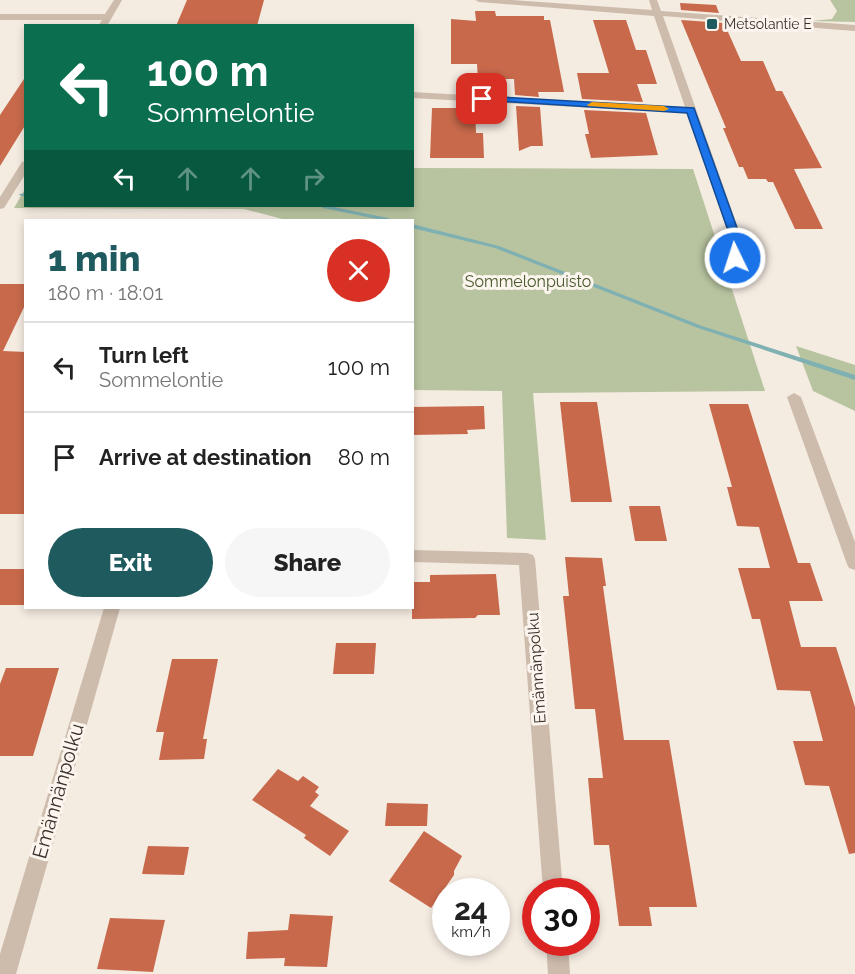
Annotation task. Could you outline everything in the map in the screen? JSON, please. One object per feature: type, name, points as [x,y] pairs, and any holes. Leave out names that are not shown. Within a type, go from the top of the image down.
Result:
[{"type":"street","points":[[0,17],[105,21],[118,0]]},
{"type":"street","points":[[478,0],[855,28]]},
{"type":"street","points":[[653,0],[736,239],[735,258]]},
{"type":"street","points":[[414,95],[691,110]]},
{"type":"street","points":[[0,206],[24,167]]},
{"type":"street","points":[[794,397],[855,564]]},
{"type":"street","name":"Emännänpolku","points":[[414,556],[527,559],[552,878]]},
{"type":"street","name":"Emännänpolku","points":[[5,974],[112,609]]},
{"type":"street","points":[[558,956],[559,974]]},
{"type":"green space","points":[[830,0],[855,0],[855,22],[811,21],[832,19],[837,11]]},
{"type":"green space","name":"Sommelonpuisto","points":[[414,168],[693,169],[765,391],[533,393],[546,540],[507,538],[502,391],[414,390],[414,219],[282,219],[244,209],[14,208],[24,191],[24,207],[414,207]]},
{"type":"green space","points":[[796,346],[855,365],[855,411],[813,391]]},
{"type":"building","points":[[187,0],[264,0],[258,24],[177,24]]},
{"type":"building","points":[[680,3],[716,5],[719,13],[681,10]]},
{"type":"building","points":[[475,11],[495,11],[496,16],[544,16],[544,20],[550,20],[564,92],[538,92],[539,97],[515,95],[514,79],[478,79],[477,64],[451,64],[451,19],[476,21]]},
{"type":"building","points":[[593,20],[626,20],[636,50],[646,50],[657,84],[637,84],[643,102],[582,99],[577,73],[609,73]]},
{"type":"building","points":[[681,20],[724,23],[741,61],[763,61],[776,91],[782,91],[822,168],[794,169],[823,229],[795,229],[773,182],[768,182],[766,179],[748,179],[743,167],[739,167],[723,128],[726,128]]},
{"type":"building","points":[[24,79],[24,127],[0,166],[0,115]]},
{"type":"building","points":[[516,106],[540,107],[543,146],[531,146],[519,151]]},
{"type":"building","points":[[432,108],[475,108],[476,133],[483,133],[484,158],[430,158]]},
{"type":"building","points":[[584,110],[646,113],[658,155],[591,158],[585,134],[589,134]]},
{"type":"building","points":[[0,284],[24,284],[24,307],[3,351],[24,352],[24,514],[0,514]]},
{"type":"building","points":[[560,402],[597,402],[612,502],[571,502]]},
{"type":"building","points":[[709,404],[748,404],[798,563],[810,563],[823,601],[789,601],[801,647],[836,647],[855,707],[855,853],[849,854],[829,786],[805,785],[793,741],[823,741],[810,691],[777,690],[760,619],[752,619],[738,568],[770,568],[759,527],[737,526],[727,487],[732,487]]},
{"type":"building","points":[[484,406],[485,429],[467,430],[468,434],[414,435],[414,407]]},
{"type":"building","points":[[629,506],[660,506],[667,541],[635,541]]},
{"type":"building","points":[[565,557],[602,558],[606,586],[603,586],[624,740],[669,740],[697,907],[649,907],[652,926],[619,926],[609,845],[594,845],[588,778],[603,778],[595,709],[575,709],[563,596],[569,596]]},
{"type":"building","points":[[0,569],[24,569],[24,605],[0,605]]},
{"type":"building","points":[[496,574],[500,615],[478,615],[475,618],[412,619],[414,582],[430,582],[430,575]]},
{"type":"building","points":[[336,643],[376,643],[374,674],[333,674]]},
{"type":"building","points":[[172,659],[218,659],[203,739],[207,739],[204,759],[159,760],[164,732],[156,732]]},
{"type":"building","points":[[6,668],[59,668],[33,756],[0,756],[0,684]]},
{"type":"building","points":[[278,769],[298,781],[303,776],[319,787],[315,792],[319,795],[310,806],[349,831],[330,856],[304,838],[306,835],[252,800]]},
{"type":"building","points":[[387,803],[428,804],[427,826],[385,826]]},
{"type":"building","points":[[424,831],[462,856],[452,878],[432,878],[431,908],[389,881]]},
{"type":"building","points":[[148,846],[189,847],[184,875],[142,874]]},
{"type":"building","points":[[290,914],[333,916],[327,967],[284,966],[285,958],[246,959],[248,932],[288,930]]},
{"type":"building","points":[[110,918],[165,920],[153,972],[97,969]]},
{"type":"waterway","points":[[328,207],[383,219]]},
{"type":"waterway","points":[[414,226],[497,247],[700,327],[855,378]]},
{"type":"slow traffic","points":[[592,105],[664,109]]},
{"type":"place","name":"Metsolantie E","points":[[712,24]]},
{"type":"route","points":[[482,99],[691,110],[736,239],[735,258]]}]
